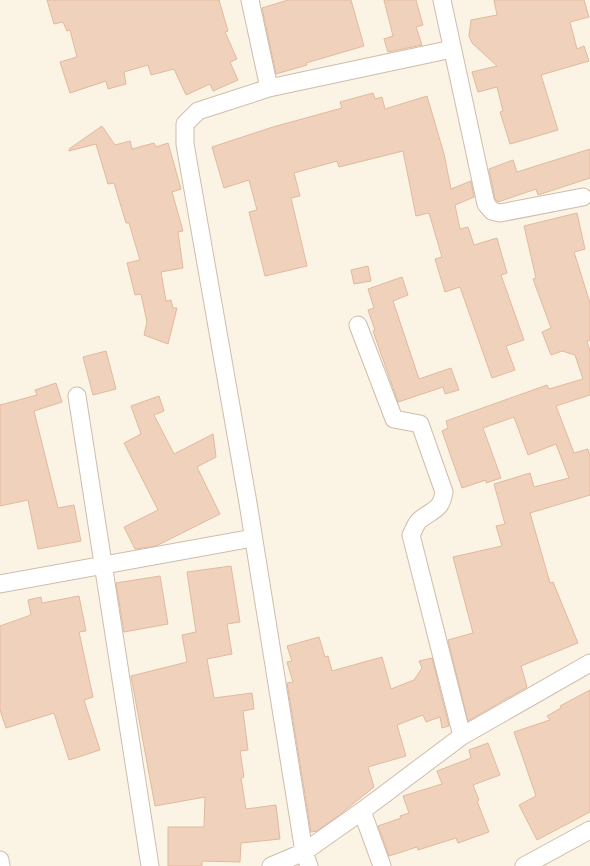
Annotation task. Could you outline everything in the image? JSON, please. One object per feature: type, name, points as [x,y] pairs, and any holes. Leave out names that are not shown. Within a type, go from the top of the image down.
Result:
[{"type":"street","points":[[250,0],[268,88]]},
{"type":"street","points":[[442,0],[486,204],[492,212],[500,213],[584,197]]},
{"type":"street","points":[[306,859],[253,538],[185,144],[185,124],[198,111],[268,88],[452,49]]},
{"type":"street","points":[[358,325],[394,419],[420,424],[444,492],[442,502],[436,510],[419,520],[411,535],[462,736]]},
{"type":"street","points":[[77,396],[150,866]]},
{"type":"street","points":[[0,584],[253,538]]},
{"type":"street","points":[[271,866],[306,859],[362,811],[462,736],[590,663]]},
{"type":"street","points":[[362,811],[382,866]]},
{"type":"street","points":[[524,866],[590,830]]},
{"type":"street","points":[[0,860],[1,866]]},
{"type":"building","points":[[47,0],[219,0],[228,31],[225,32],[237,59],[230,62],[238,80],[213,91],[210,84],[186,95],[174,69],[151,75],[148,65],[124,72],[126,84],[108,89],[106,81],[70,93],[60,62],[77,57],[70,30],[67,31],[63,22],[54,24]]},
{"type":"building","points":[[288,0],[351,0],[364,46],[306,63],[307,65],[276,74],[262,8]]},
{"type":"building","points":[[384,0],[416,0],[423,25],[416,27],[422,45],[388,52],[384,39],[393,36]]},
{"type":"building","points":[[494,0],[584,0],[589,17],[570,22],[577,49],[584,46],[589,61],[541,75],[558,130],[510,144],[500,112],[503,111],[497,87],[478,92],[472,72],[497,66],[472,43],[469,36],[471,20],[497,15]]},
{"type":"building","points":[[373,93],[375,99],[382,97],[385,109],[427,96],[444,154],[451,189],[471,181],[474,197],[455,205],[460,229],[468,227],[474,245],[497,238],[507,273],[501,275],[524,340],[506,346],[515,370],[492,378],[460,287],[445,292],[435,259],[442,257],[429,213],[416,216],[403,151],[339,167],[337,161],[294,173],[300,196],[291,198],[307,266],[265,276],[249,212],[257,210],[249,180],[224,188],[212,147],[273,127],[342,108],[340,102]]},
{"type":"building","points":[[102,126],[115,145],[130,141],[132,149],[154,143],[156,147],[168,143],[181,189],[172,192],[183,231],[178,232],[183,268],[161,272],[166,301],[171,300],[173,308],[177,308],[168,344],[144,335],[147,322],[141,294],[135,295],[127,263],[140,260],[129,223],[126,223],[114,183],[108,184],[96,144],[69,151],[69,149]]},
{"type":"building","points":[[590,149],[590,178],[538,195],[536,189],[498,202],[495,199],[489,169],[513,160],[517,172]]},
{"type":"building","points":[[577,213],[585,249],[574,252],[590,303],[590,340],[587,341],[590,351],[590,395],[556,406],[574,453],[588,449],[590,457],[590,495],[530,513],[550,583],[553,582],[578,643],[521,666],[527,687],[468,721],[448,640],[473,633],[453,557],[502,546],[496,526],[505,524],[494,484],[530,473],[534,487],[569,478],[556,444],[528,455],[514,417],[483,428],[501,478],[486,483],[486,480],[462,488],[442,431],[448,428],[446,421],[547,385],[549,389],[583,379],[575,355],[562,351],[551,355],[542,332],[551,328],[533,279],[536,278],[524,226]]},
{"type":"building","points":[[368,266],[371,281],[354,284],[351,270]]},
{"type":"building","points":[[402,277],[408,295],[393,301],[419,379],[451,368],[459,390],[445,394],[443,387],[398,402],[373,331],[375,330],[368,310],[374,308],[368,289]]},
{"type":"building","points":[[106,351],[116,389],[93,395],[83,357]]},
{"type":"building","points":[[56,383],[62,402],[34,411],[58,508],[74,505],[81,541],[38,549],[28,500],[0,506],[0,405],[37,395],[35,390]]},
{"type":"building","points":[[159,396],[164,411],[154,415],[174,454],[213,434],[216,457],[197,467],[220,514],[156,546],[135,549],[124,527],[158,510],[124,443],[141,434],[131,406]]},
{"type":"building","points":[[231,566],[240,622],[227,624],[232,654],[207,659],[214,698],[252,693],[254,709],[243,711],[248,750],[240,751],[244,777],[241,778],[246,809],[276,805],[280,839],[241,843],[240,862],[202,861],[202,866],[168,866],[168,827],[204,827],[205,797],[155,806],[131,676],[187,662],[182,635],[196,632],[187,572]]},
{"type":"building","points":[[160,576],[168,624],[124,632],[116,583]]},
{"type":"building","points":[[79,596],[86,631],[79,632],[93,697],[84,700],[100,750],[69,760],[54,713],[6,728],[0,710],[0,626],[31,615],[28,600],[41,597],[42,603]]},
{"type":"building","points":[[319,637],[325,657],[328,656],[332,671],[382,657],[391,689],[414,680],[422,668],[419,661],[432,658],[449,726],[442,728],[440,717],[426,722],[423,715],[397,725],[406,756],[368,767],[374,787],[317,831],[311,832],[287,683],[293,682],[287,662],[292,661],[287,646]]},
{"type":"building","points":[[590,690],[590,812],[537,840],[519,805],[536,796],[514,732],[550,720],[547,716],[561,708],[560,706]]},
{"type":"building","points":[[488,743],[500,775],[473,785],[479,800],[477,801],[489,832],[458,843],[456,838],[418,850],[417,847],[389,856],[378,826],[401,818],[400,816],[409,813],[403,796],[442,784],[437,771],[471,758],[469,750]]}]
